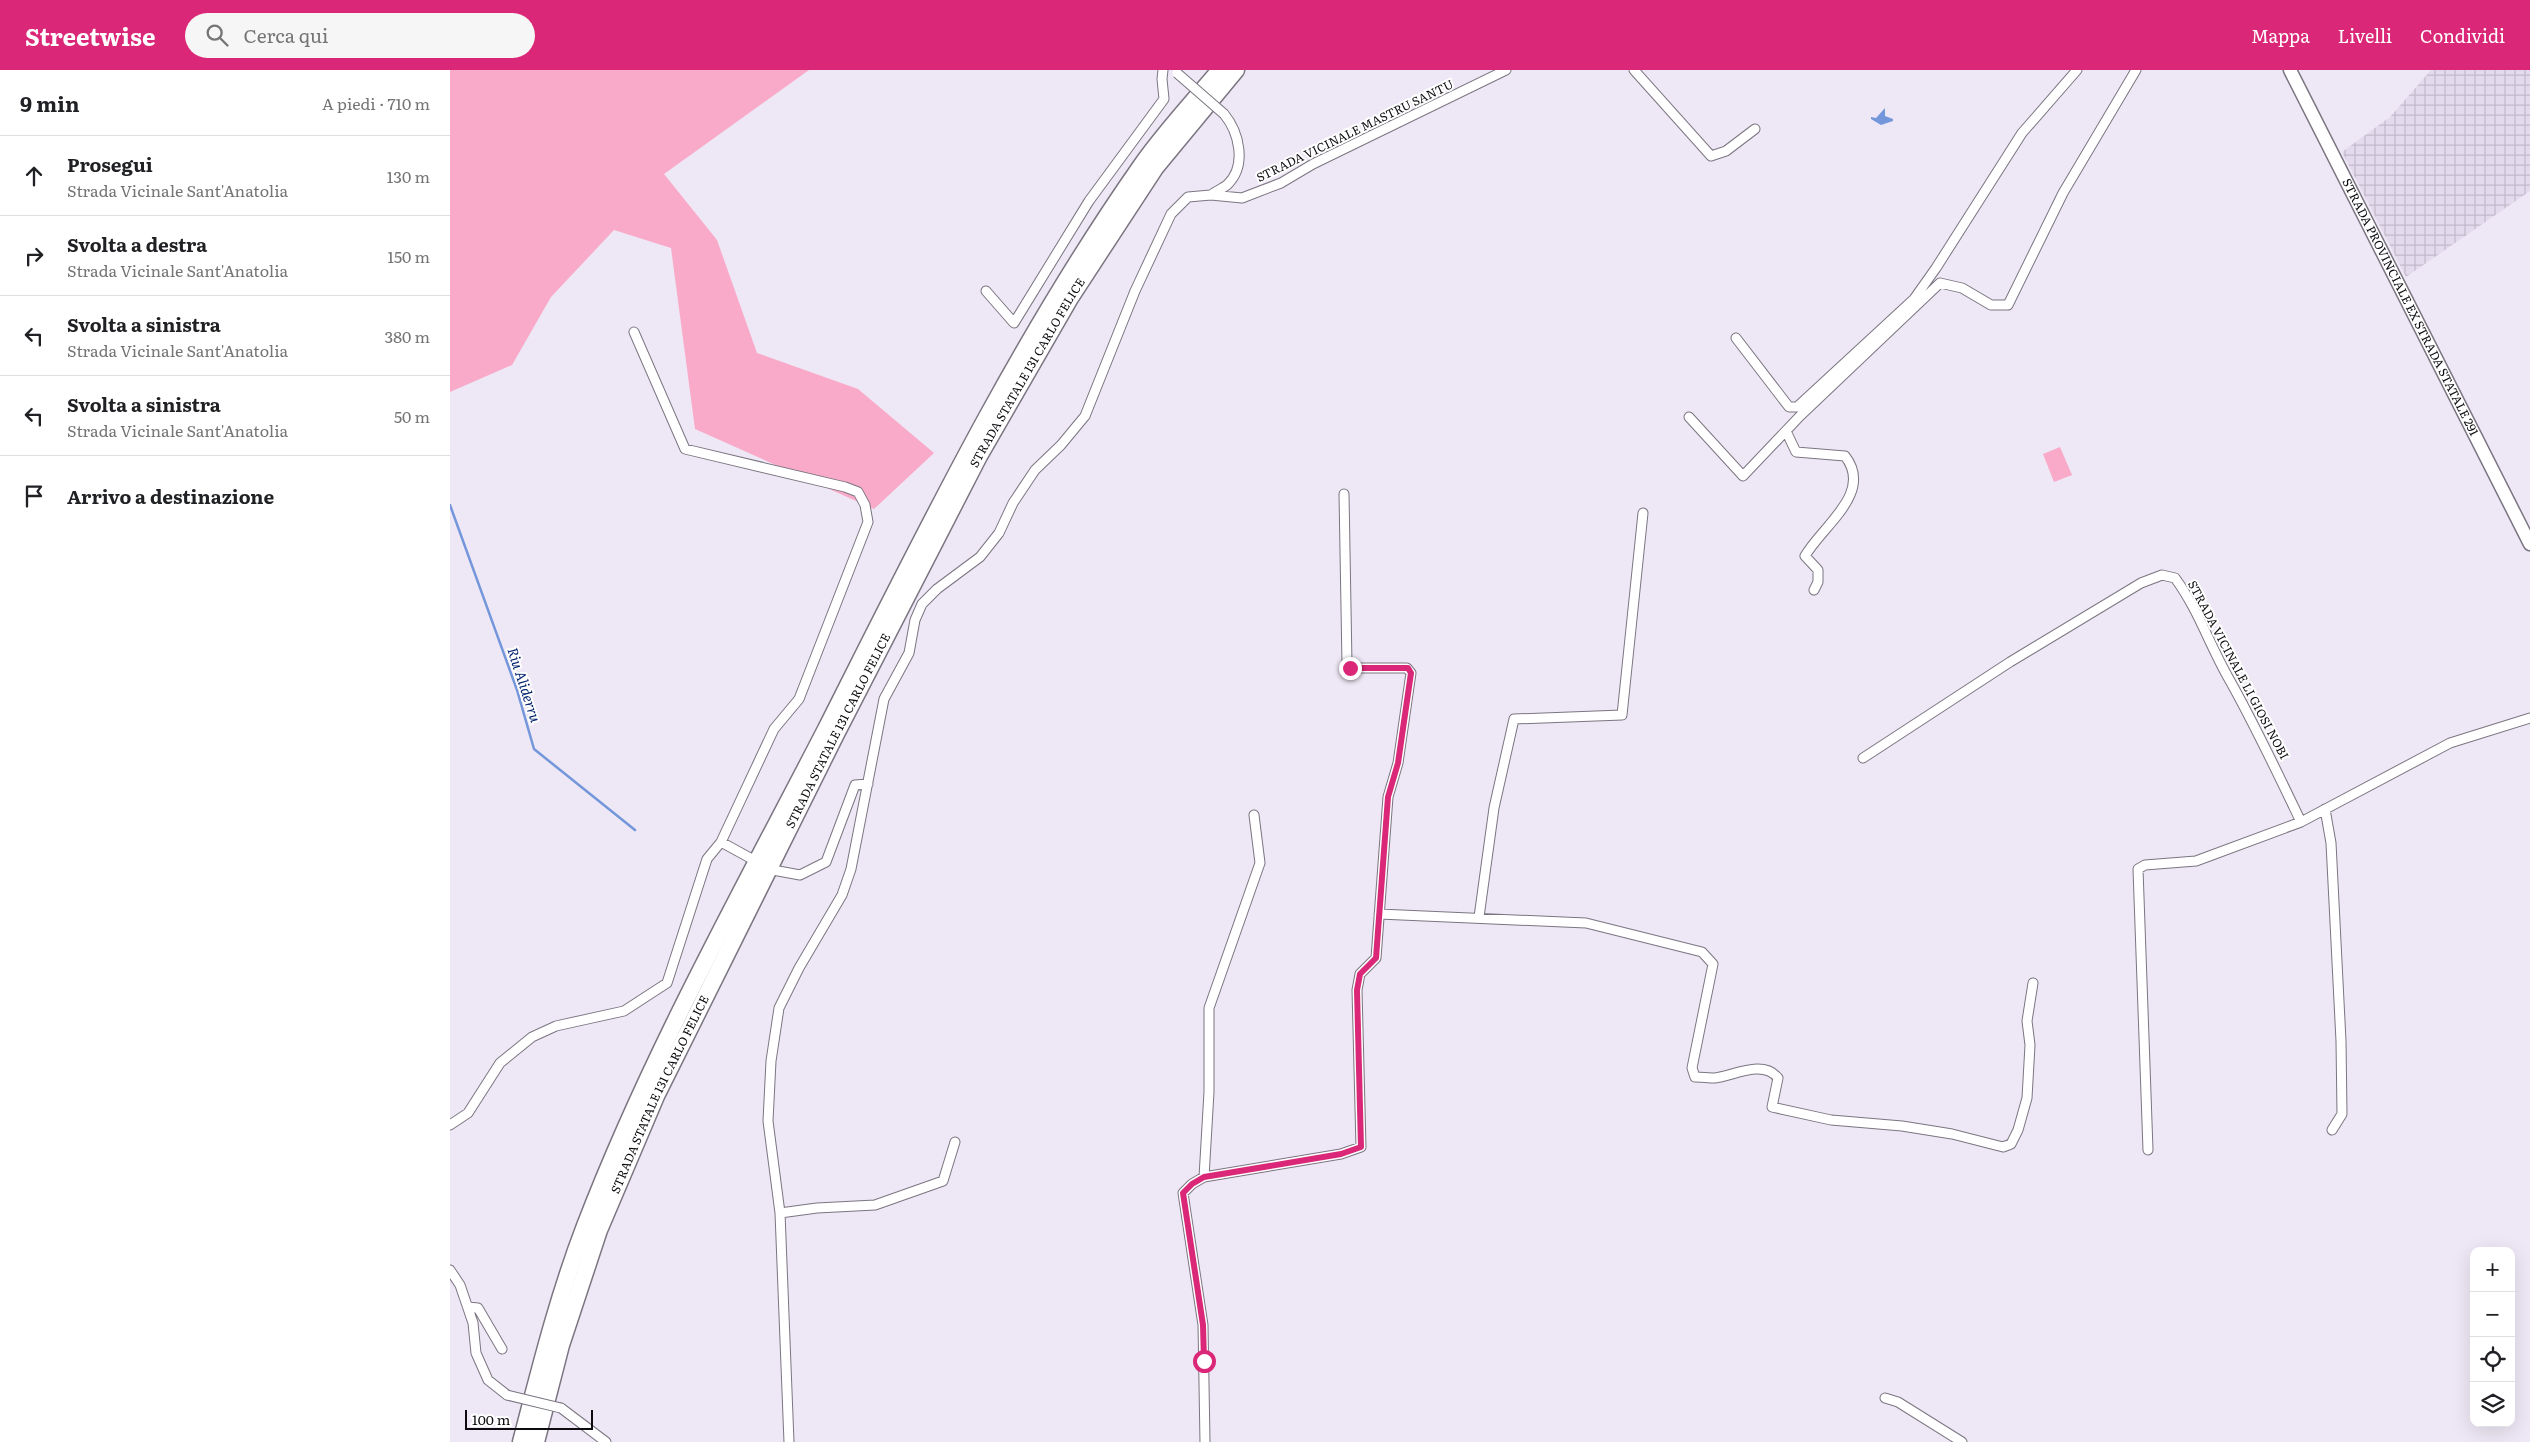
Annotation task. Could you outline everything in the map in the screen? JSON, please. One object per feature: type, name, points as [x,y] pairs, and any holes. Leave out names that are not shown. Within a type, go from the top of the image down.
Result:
[{"type":"highway","name":"STRADA STATALE 131 CARLO FELICE","points":[[521,1442],[546,1342],[585,1226],[643,1091],[697,977],[967,451],[1057,293],[1143,163],[1220,70]]},
{"type":"highway","name":"STRADA STATALE 131 CARLO FELICE","points":[[536,1442],[561,1345],[600,1230],[656,1096],[835,736],[979,456],[1070,298],[1155,168],[1236,70]]},
{"type":"street","points":[[986,291],[1014,323],[1089,201],[1164,99],[1163,70]]},
{"type":"street","name":"STRADA VICINALE MASTRU SANTU","points":[[789,1442],[780,1213],[768,1121],[771,1061],[779,1008],[799,968],[842,895],[852,869],[884,699],[909,653],[915,620],[922,604],[937,589],[980,557],[999,533],[1013,503],[1035,470],[1061,446],[1085,416],[1135,291],[1171,214],[1188,197],[1211,195],[1242,198],[1281,183],[1313,164],[1506,70]]},
{"type":"street","points":[[1634,70],[1711,156],[1726,151],[1755,129]]},
{"type":"street","points":[[1736,338],[1789,407],[1798,406],[1914,299],[1936,268],[2022,133],[2078,70]]},
{"type":"street","points":[[1689,416],[1743,476],[1786,431],[1940,283],[1962,288],[1992,305],[2008,305],[2064,193],[2136,70]]},
{"type":"street","name":"STRADA PROVINCIALE EX STRADA STATALE 291","points":[[2290,70],[2526,523],[2530,544]]},
{"type":"street","points":[[1178,71],[1224,114],[1234,126],[1239,142],[1239,164],[1229,184],[1211,195]]},
{"type":"street","points":[[450,1125],[468,1113],[500,1063],[532,1037],[556,1026],[624,1011],[668,983],[707,859],[721,842],[774,729],[799,699],[868,522],[865,505],[858,492],[851,489],[685,450],[634,332]]},
{"type":"street","points":[[1786,431],[1796,452],[1846,456],[1854,466],[1853,490],[1847,502],[1804,556],[1818,570],[1818,582],[1814,590]]},
{"type":"street","points":[[1205,1442],[1203,1325],[1183,1193],[1192,1184],[1204,1177],[1341,1154],[1361,1147],[1357,990],[1360,974],[1376,958],[1388,797],[1398,763],[1411,673],[1408,668],[1350,668],[1347,664],[1344,494]]},
{"type":"street","points":[[1479,917],[1494,808],[1514,719],[1622,715],[1643,513]]},
{"type":"street","name":"STRADA VICINALE LI GIOSI NOBI","points":[[1862,758],[2010,662],[2141,583],[2162,575],[2175,578],[2186,592],[2229,679],[2242,699],[2302,822]]},
{"type":"street","points":[[2148,1150],[2138,869],[2145,865],[2196,861],[2302,822],[2450,743],[2530,718]]},
{"type":"street","points":[[773,870],[800,875],[826,862],[855,785],[868,784]]},
{"type":"street","points":[[2325,809],[2331,843],[2341,1041],[2342,1114],[2332,1130]]},
{"type":"street","points":[[1204,1177],[1209,1092],[1209,1008],[1260,863],[1254,815]]},
{"type":"street","points":[[721,842],[752,859]]},
{"type":"street","points":[[1379,914],[1586,923],[1702,952],[1713,964],[1692,1068],[1695,1077],[1715,1078],[1755,1069],[1774,1074],[1778,1078],[1772,1107],[1831,1120],[1902,1126],[1952,1134],[2003,1148],[2011,1144],[2018,1130],[2027,1098],[2030,1045],[2027,1021],[2033,983]]},
{"type":"street","points":[[780,1213],[817,1208],[875,1205],[943,1182],[955,1142]]},
{"type":"street","points":[[450,1270],[460,1285],[468,1307],[473,1323],[476,1353],[488,1380],[507,1395],[560,1408],[606,1442]]},
{"type":"street","points":[[468,1307],[478,1308],[502,1349]]},
{"type":"street","points":[[1885,1398],[1898,1402],[1962,1442]]},
{"type":"shaded area","points":[[450,70],[809,70],[664,174],[717,240],[757,353],[858,389],[934,453],[874,509],[695,429],[671,248],[614,230],[551,297],[512,365],[450,392]]},
{"type":"shaded area","points":[[2431,70],[2530,70],[2530,191],[2406,277],[2342,152],[2390,117]]},
{"type":"shaded area","points":[[2060,447],[2072,475],[2054,482],[2043,454]]},
{"type":"water","points":[[1885,108],[1885,116],[1893,119],[1893,121],[1881,125],[1871,119],[1871,117],[1876,118]]},
{"type":"waterway","name":"Riu Aliderru","points":[[450,505],[517,690],[534,749],[635,830]]},
{"type":"route","points":[[1204,1361],[1203,1325],[1183,1193],[1192,1184],[1204,1177],[1341,1154],[1361,1147],[1357,990],[1360,974],[1376,958],[1388,797],[1398,763],[1411,673],[1408,668],[1396,667],[1350,668]]}]
